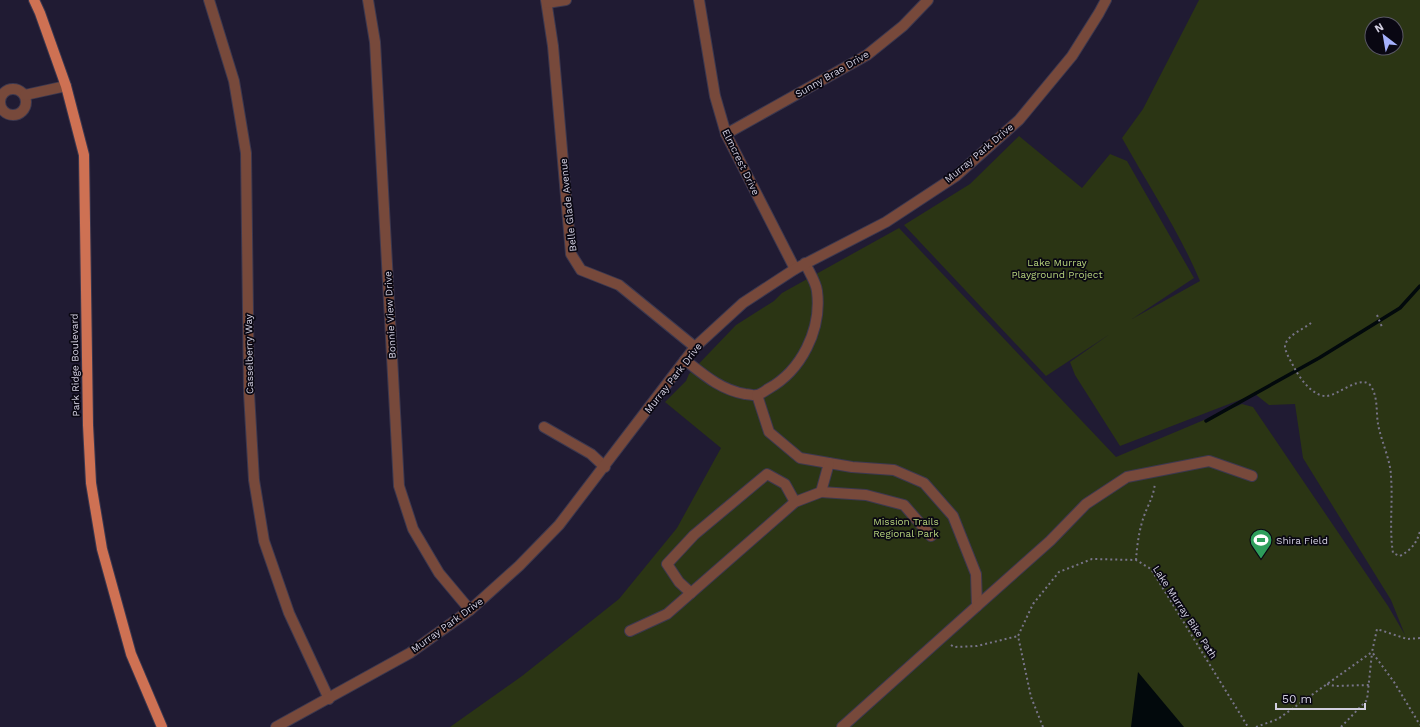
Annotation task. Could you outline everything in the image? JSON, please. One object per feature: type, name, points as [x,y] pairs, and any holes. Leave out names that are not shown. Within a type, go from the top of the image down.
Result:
[{"type":"main road","name":"Park Ridge Boulevard","points":[[34,0],[66,86],[84,155],[88,425],[91,483],[102,549],[131,654],[162,727]]},
{"type":"street","name":"Casselberry Way","points":[[209,0],[234,81],[246,153],[249,393],[255,488],[264,541],[289,613],[329,699]]},
{"type":"street","name":"Bonnie View Drive","points":[[368,0],[375,42],[399,486],[413,529],[440,573],[470,610]]},
{"type":"street","points":[[546,2],[566,0]]},
{"type":"street","name":"Elmcrest Drive","points":[[699,0],[715,96],[726,134],[795,269]]},
{"type":"street","name":"Sunny Brae Drive","points":[[726,134],[867,54],[903,26],[928,0]]},
{"type":"street","name":"Murray Park Drive","points":[[276,727],[410,653],[470,610],[520,566],[559,525],[605,467],[695,347],[743,303],[805,263],[886,222],[956,176],[1019,120],[1072,56],[1106,0]]},
{"type":"street","name":"Belle Glade Avenue","points":[[546,2],[553,46],[571,254],[580,270],[619,285],[695,347]]},
{"type":"street","points":[[25,95],[66,86]]},
{"type":"street","points":[[13,88],[18,89],[25,95],[27,105],[18,115],[13,116],[2,109],[0,100],[4,92],[13,88]]},
{"type":"street","points":[[685,360],[709,380],[722,387],[738,392],[757,395],[781,382],[789,374],[809,344],[815,324],[817,290],[805,263]]},
{"type":"street","points":[[757,395],[769,432],[800,458],[894,470],[924,483],[953,516],[976,574],[977,606]]},
{"type":"street","points":[[544,427],[590,454],[605,467]]},
{"type":"street","points":[[842,727],[1050,541],[1086,504],[1127,477],[1209,460],[1252,476]]},
{"type":"street","points":[[821,492],[830,463]]},
{"type":"street","points":[[691,593],[679,582],[667,564],[694,535],[767,474],[786,484],[795,502]]},
{"type":"street","points":[[630,631],[667,614],[795,502],[821,492],[866,495],[904,505],[931,536]]},
{"type":"path","points":[[1377,315],[1382,327]]},
{"type":"path","points":[[1311,323],[1290,337],[1286,343],[1285,347],[1292,364],[1298,374],[1316,394],[1326,396],[1334,395],[1359,382],[1367,382],[1372,386],[1382,442],[1392,475],[1393,499],[1391,524],[1393,553],[1400,556],[1410,551],[1416,543],[1420,531]]},
{"type":"path","points":[[1044,727],[1031,697],[1018,636],[1033,604],[1059,572],[1092,559],[1136,560],[1144,516],[1153,498],[1156,471]]},
{"type":"path","name":"Lake Murray Bike Path","points":[[1136,560],[1151,569],[1248,727]]},
{"type":"path","points":[[1341,727],[1367,700],[1372,652],[1377,629],[1407,639],[1420,638]]},
{"type":"path","points":[[942,637],[954,647],[977,646],[1018,636]]},
{"type":"path","points":[[1258,727],[1278,719],[1372,652]]},
{"type":"path","points":[[1372,652],[1394,682],[1420,725]]},
{"type":"path","points":[[1327,684],[1335,686],[1369,685]]},
{"type":"green space","name":"Mission Trails Regional Park","points":[[1199,0],[1420,0],[1420,727],[450,727],[522,676],[619,599],[677,528],[721,448],[665,402],[686,381],[689,374],[736,325],[774,301],[782,293],[899,228],[1116,457],[1242,404],[1253,407],[1388,606],[1405,635],[1391,600],[1303,458],[1295,404],[1269,405],[1255,394],[1120,446],[1075,375],[1070,362],[1110,334],[1046,376],[904,225],[970,184],[1019,136],[1082,188],[1110,154],[1127,161],[1194,278],[1132,319],[1200,281],[1183,244],[1122,138],[1143,109]]},
{"type":"shaded area","points":[[1138,672],[1184,727],[1131,727]]},
{"type":"waterway","points":[[1206,421],[1319,358],[1400,308],[1420,286]]},
{"type":"place","name":"Shira Field","points":[[1261,560]]},
{"type":"park label","name":"Lake Murray Playground Project","points":[[1057,268]]}]
